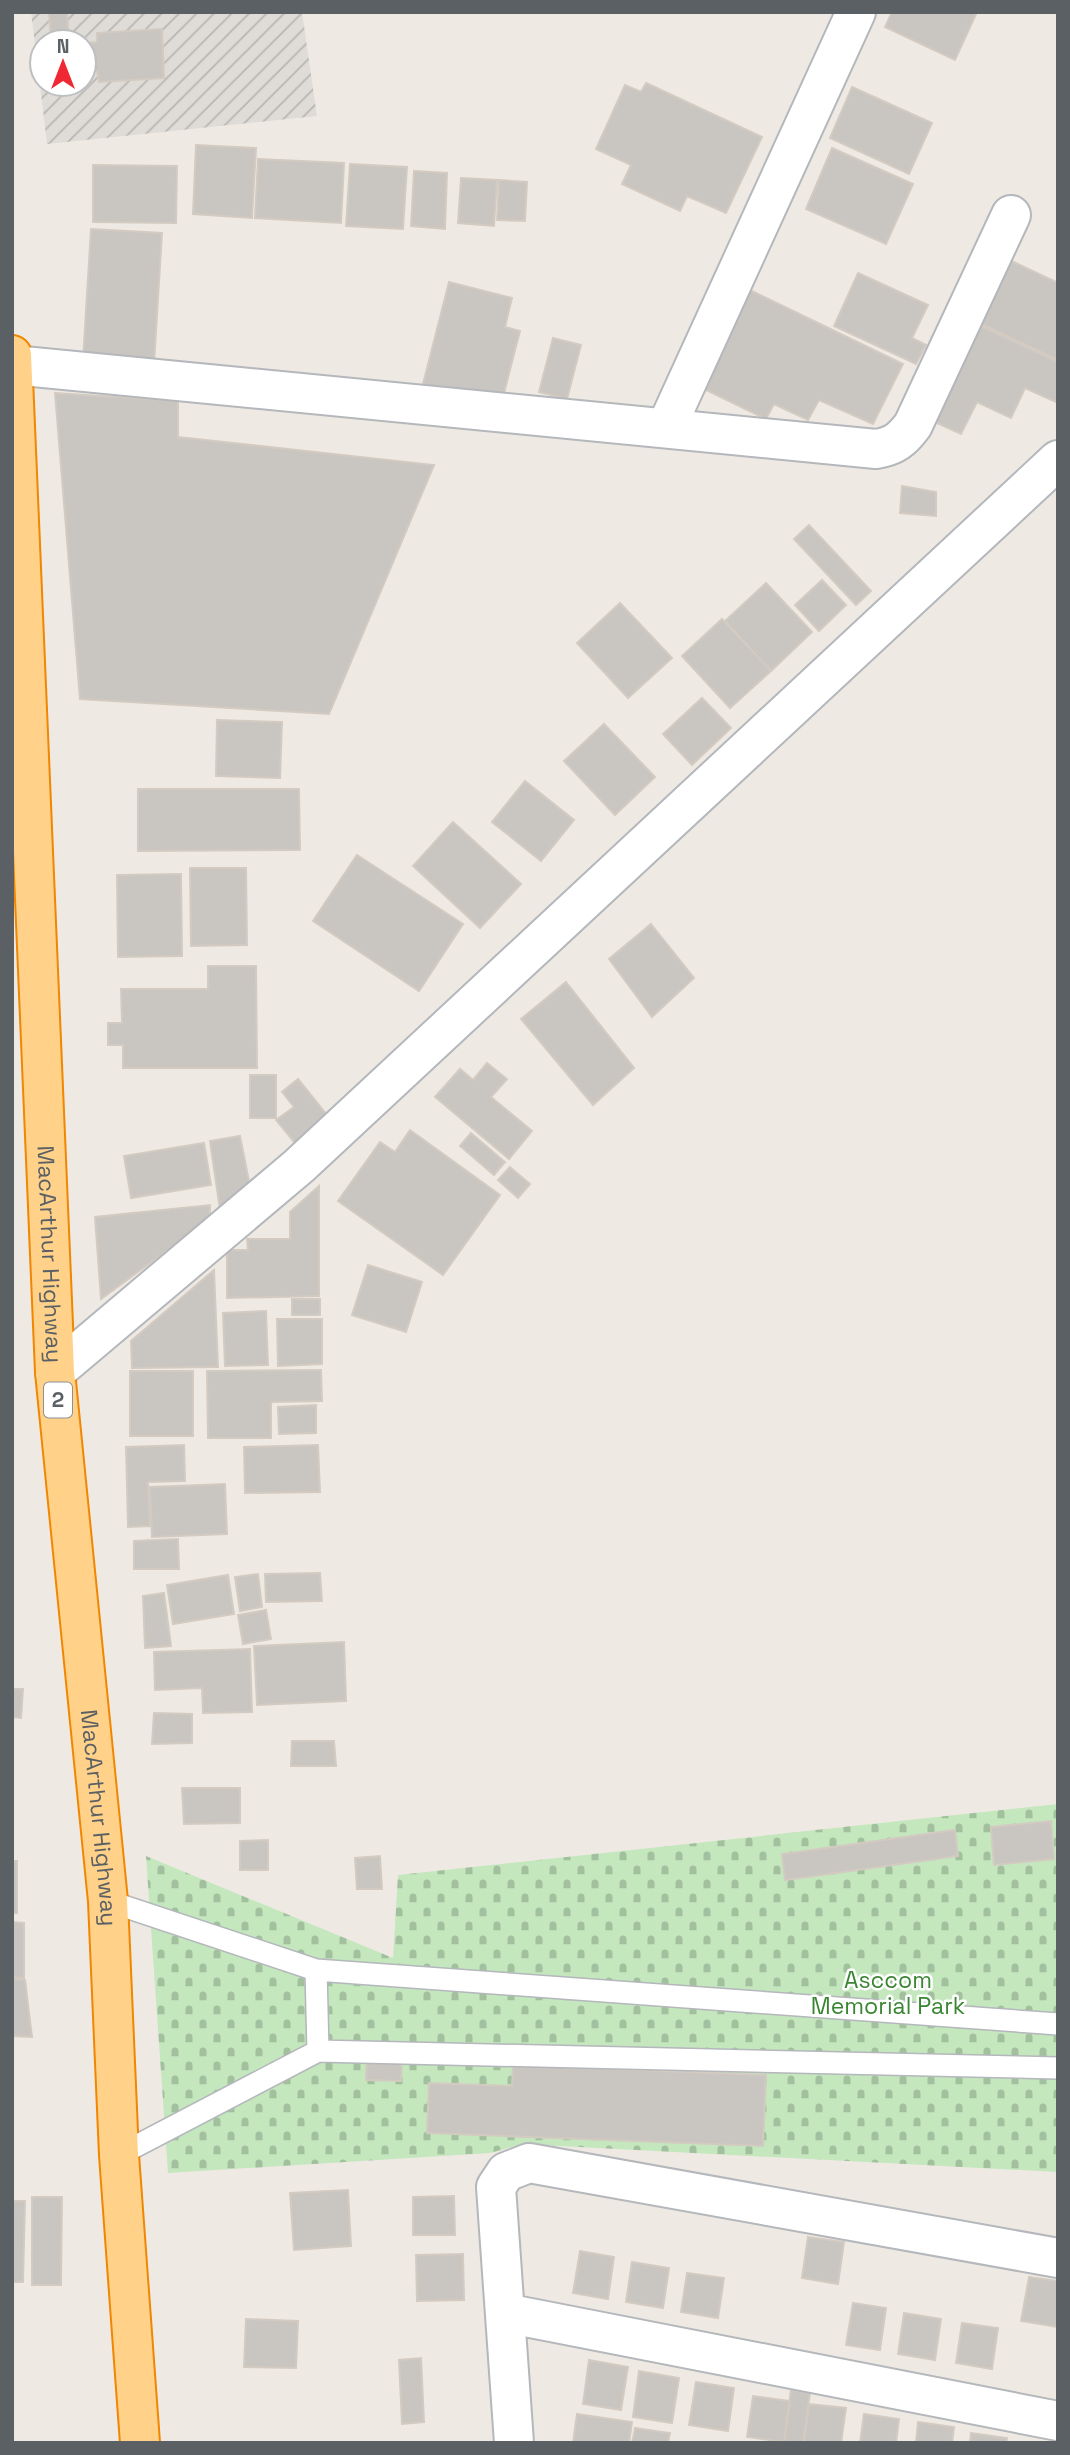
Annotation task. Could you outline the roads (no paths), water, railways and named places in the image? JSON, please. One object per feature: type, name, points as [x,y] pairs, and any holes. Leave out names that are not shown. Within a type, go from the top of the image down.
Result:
[{"type":"highway","name":"MacArthur Highway","points":[[13,360],[55,1372],[108,1901],[119,2155],[140,2443]]},
{"type":"street","points":[[666,428],[856,12]]},
{"type":"street","points":[[13,360],[876,449],[890,447],[902,439],[913,425],[1011,215]]},
{"type":"street","points":[[55,1372],[299,1166],[1058,460]]},
{"type":"street","points":[[514,2443],[496,2187],[506,2172],[529,2163],[1058,2258]]},
{"type":"street","points":[[505,2313],[1058,2421]]},
{"type":"lane","points":[[108,1901],[316,1970],[1058,2024]]},
{"type":"lane","points":[[316,1970],[318,2051]]},
{"type":"lane","points":[[119,2155],[318,2051],[1058,2068]]},
{"type":"park label","name":"Asccom Memorial Park","points":[[888,1993]]}]
